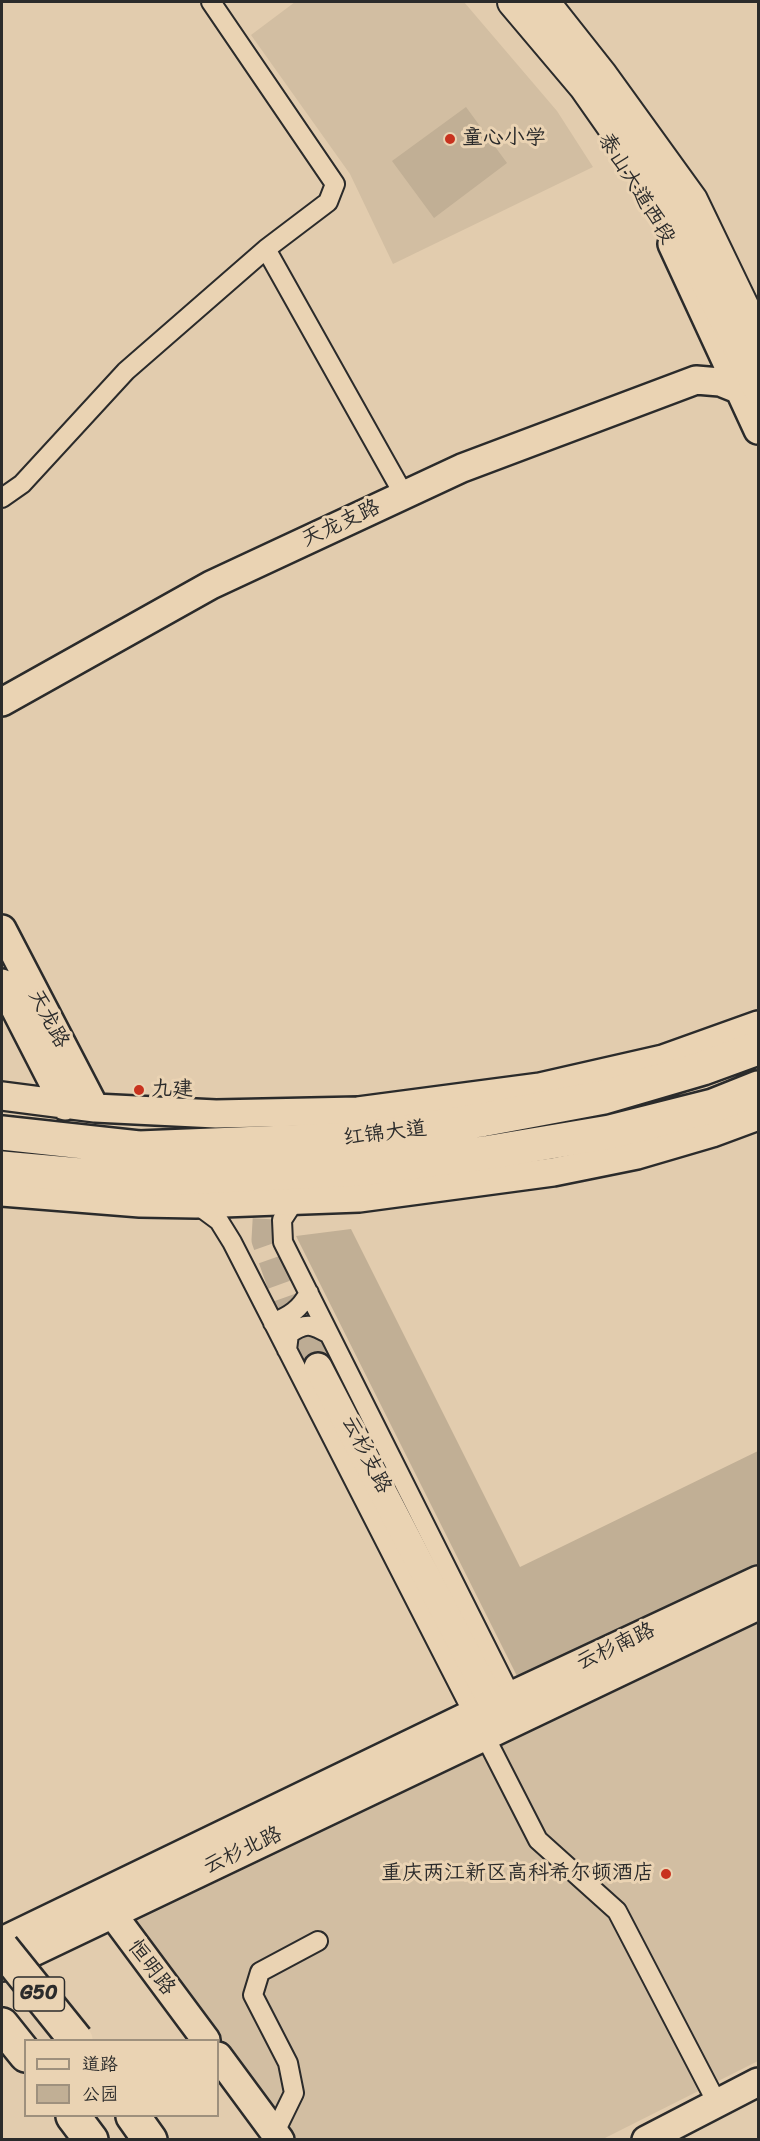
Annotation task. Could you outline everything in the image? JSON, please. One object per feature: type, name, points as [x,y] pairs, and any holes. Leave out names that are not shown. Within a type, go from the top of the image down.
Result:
[{"type":"highway","name":"红锦大道","points":[[2,1133],[140,1148],[360,1139],[482,1120],[604,1096],[703,1068],[759,1048]]},
{"type":"highway","name":"红锦大道","points":[[2,1168],[137,1180],[362,1169],[491,1152],[610,1132],[713,1106],[759,1088]]},
{"type":"highway","name":"G50","points":[[2,1948],[75,2039]]},
{"type":"highway","name":"G50","points":[[2,2025],[24,2052]]},
{"type":"highway","points":[[74,2117],[91,2139]]},
{"type":"highway","points":[[134,2117],[150,2139]]},
{"type":"main road","name":"泰山大道西段","points":[[496,2],[575,93],[660,218],[716,340],[749,389]]},
{"type":"main road","name":"泰山大道西段","points":[[513,2],[584,86],[671,210],[749,389],[759,430]]},
{"type":"main road","name":"泰山大道西段","points":[[544,2],[601,74],[692,200],[759,337]]},
{"type":"main road","points":[[696,380],[710,361],[716,340]]},
{"type":"main road","points":[[696,380],[720,382],[749,389]]},
{"type":"main road","name":"天龙支路","points":[[2,702],[211,585],[462,468],[696,380]]},
{"type":"main road","name":"天龙路","points":[[2,929],[95,1108]]},
{"type":"main road","name":"天龙路","points":[[2,983],[65,1106]]},
{"type":"main road","points":[[412,1091],[552,1068],[667,1039],[759,1011]]},
{"type":"main road","name":"红锦大道","points":[[2,1096],[65,1106],[216,1114],[358,1112],[540,1087],[663,1059],[759,1025]]},
{"type":"main road","points":[[2,1192],[140,1203],[196,1204],[359,1198],[553,1172],[637,1155],[712,1133],[759,1116]]},
{"type":"main road","points":[[318,1367],[499,1716]]},
{"type":"main road","name":"云杉南路","points":[[499,1716],[759,1580]]},
{"type":"main road","name":"云杉南路","points":[[499,1716],[759,1606]]},
{"type":"main road","name":"云杉北路","points":[[2,1941],[104,1904],[499,1716]]},
{"type":"main road","name":"云杉北路","points":[[2,1967],[104,1904]]},
{"type":"main road","name":"恒明路","points":[[104,1904],[205,2039]]},
{"type":"main road","points":[[219,2057],[278,2136]]},
{"type":"main road","points":[[646,2139],[759,2082]]},
{"type":"street","points":[[2,498],[22,484],[126,371],[266,249],[328,202],[335,184],[211,2]]},
{"type":"street","points":[[266,249],[404,495]]},
{"type":"street","name":"云杉支路","points":[[295,1200],[282,1221],[283,1242],[329,1334],[499,1716]]},
{"type":"street","name":"云杉支路","points":[[196,1204],[219,1221],[232,1242],[287,1350],[499,1716]]},
{"type":"street","points":[[273,1323],[288,1316],[301,1306],[309,1293]]},
{"type":"street","points":[[287,1350],[289,1334],[301,1326],[314,1325],[329,1334]]},
{"type":"street","points":[[499,1716],[538,1840],[617,1911],[717,2103]]},
{"type":"street","points":[[278,2136],[294,2093],[288,2062],[253,1995],[260,1972],[318,1941]]},
{"type":"shaded area","name":"童心小学","points":[[295,2],[464,2],[557,111],[593,167],[393,264],[350,174],[251,35]]},
{"type":"shaded area","points":[[758,1623],[758,2061],[603,2139],[293,2139],[130,1924]]},
{"type":"green space","points":[[466,107],[507,163],[434,218],[392,161]]},
{"type":"green space","points":[[351,1229],[520,1567],[758,1451],[758,1565],[519,1680],[296,1236]]},
{"type":"tunnel","points":[[272,1179],[268,1186],[265,1240],[286,1299],[318,1367]]},
{"type":"place","name":"童心小学","points":[[450,139]]},
{"type":"place","name":"九建","points":[[139,1090]]},
{"type":"place","name":"重庆两江新区高科希尔顿酒店","points":[[666,1874]]}]
